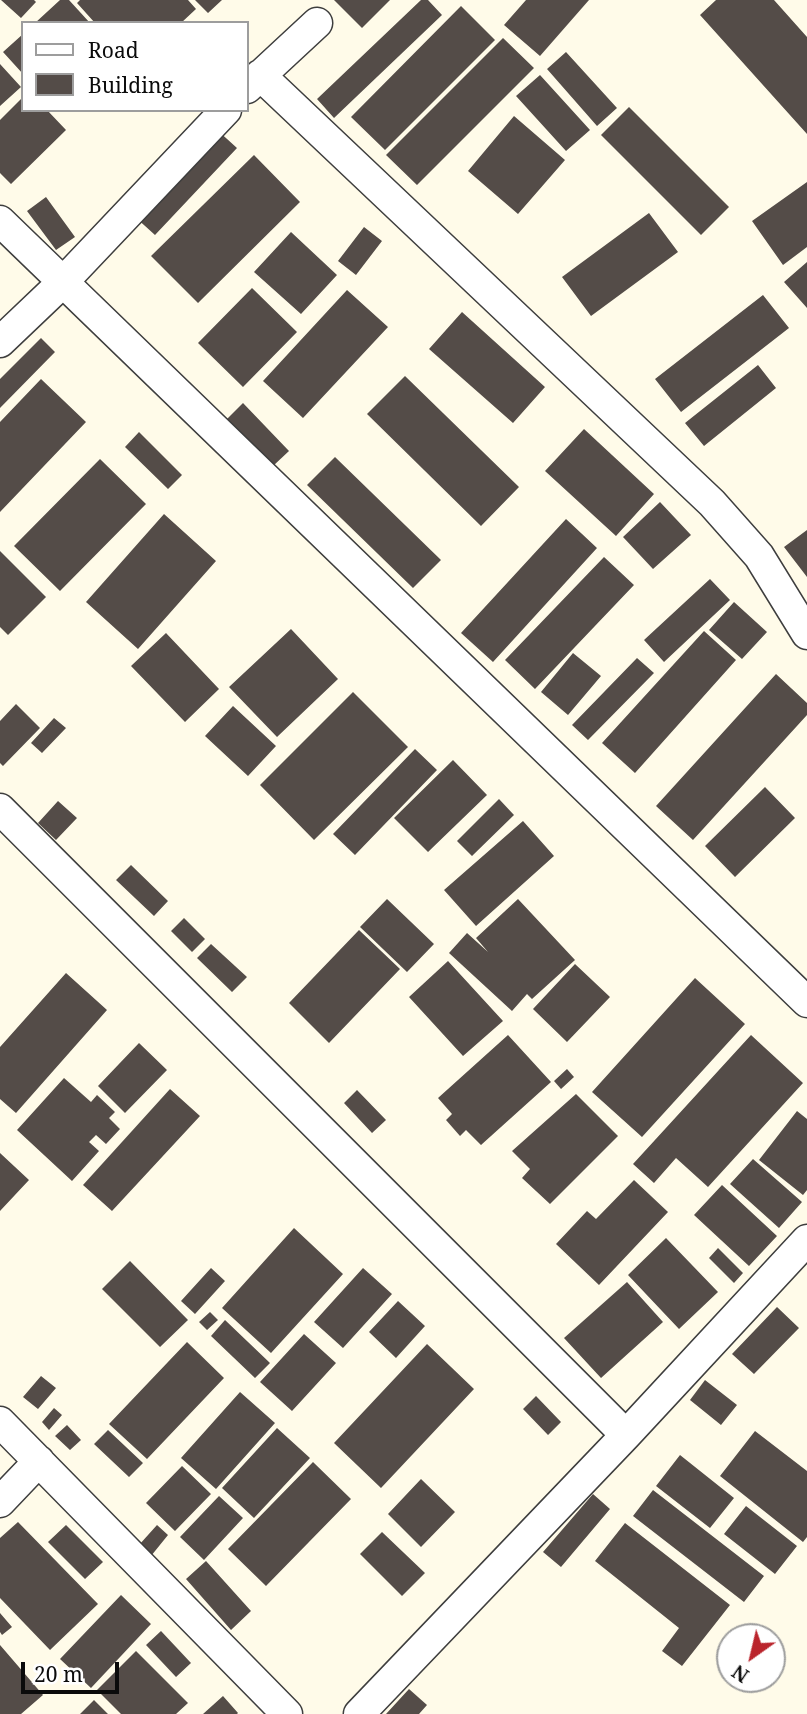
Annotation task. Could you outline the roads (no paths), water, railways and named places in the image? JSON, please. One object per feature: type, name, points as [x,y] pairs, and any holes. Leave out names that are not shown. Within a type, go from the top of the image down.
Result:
[{"type":"street","points":[[317,23],[253,82],[712,503],[759,556],[807,634]]},
{"type":"street","points":[[0,342],[63,282],[224,112]]},
{"type":"street","points":[[0,221],[807,1002]]},
{"type":"street","points":[[0,809],[626,1435]]},
{"type":"street","points":[[359,1714],[626,1435],[807,1240]]},
{"type":"street","points":[[0,1422],[287,1714]]},
{"type":"street","points":[[0,1502],[39,1461]]}]
